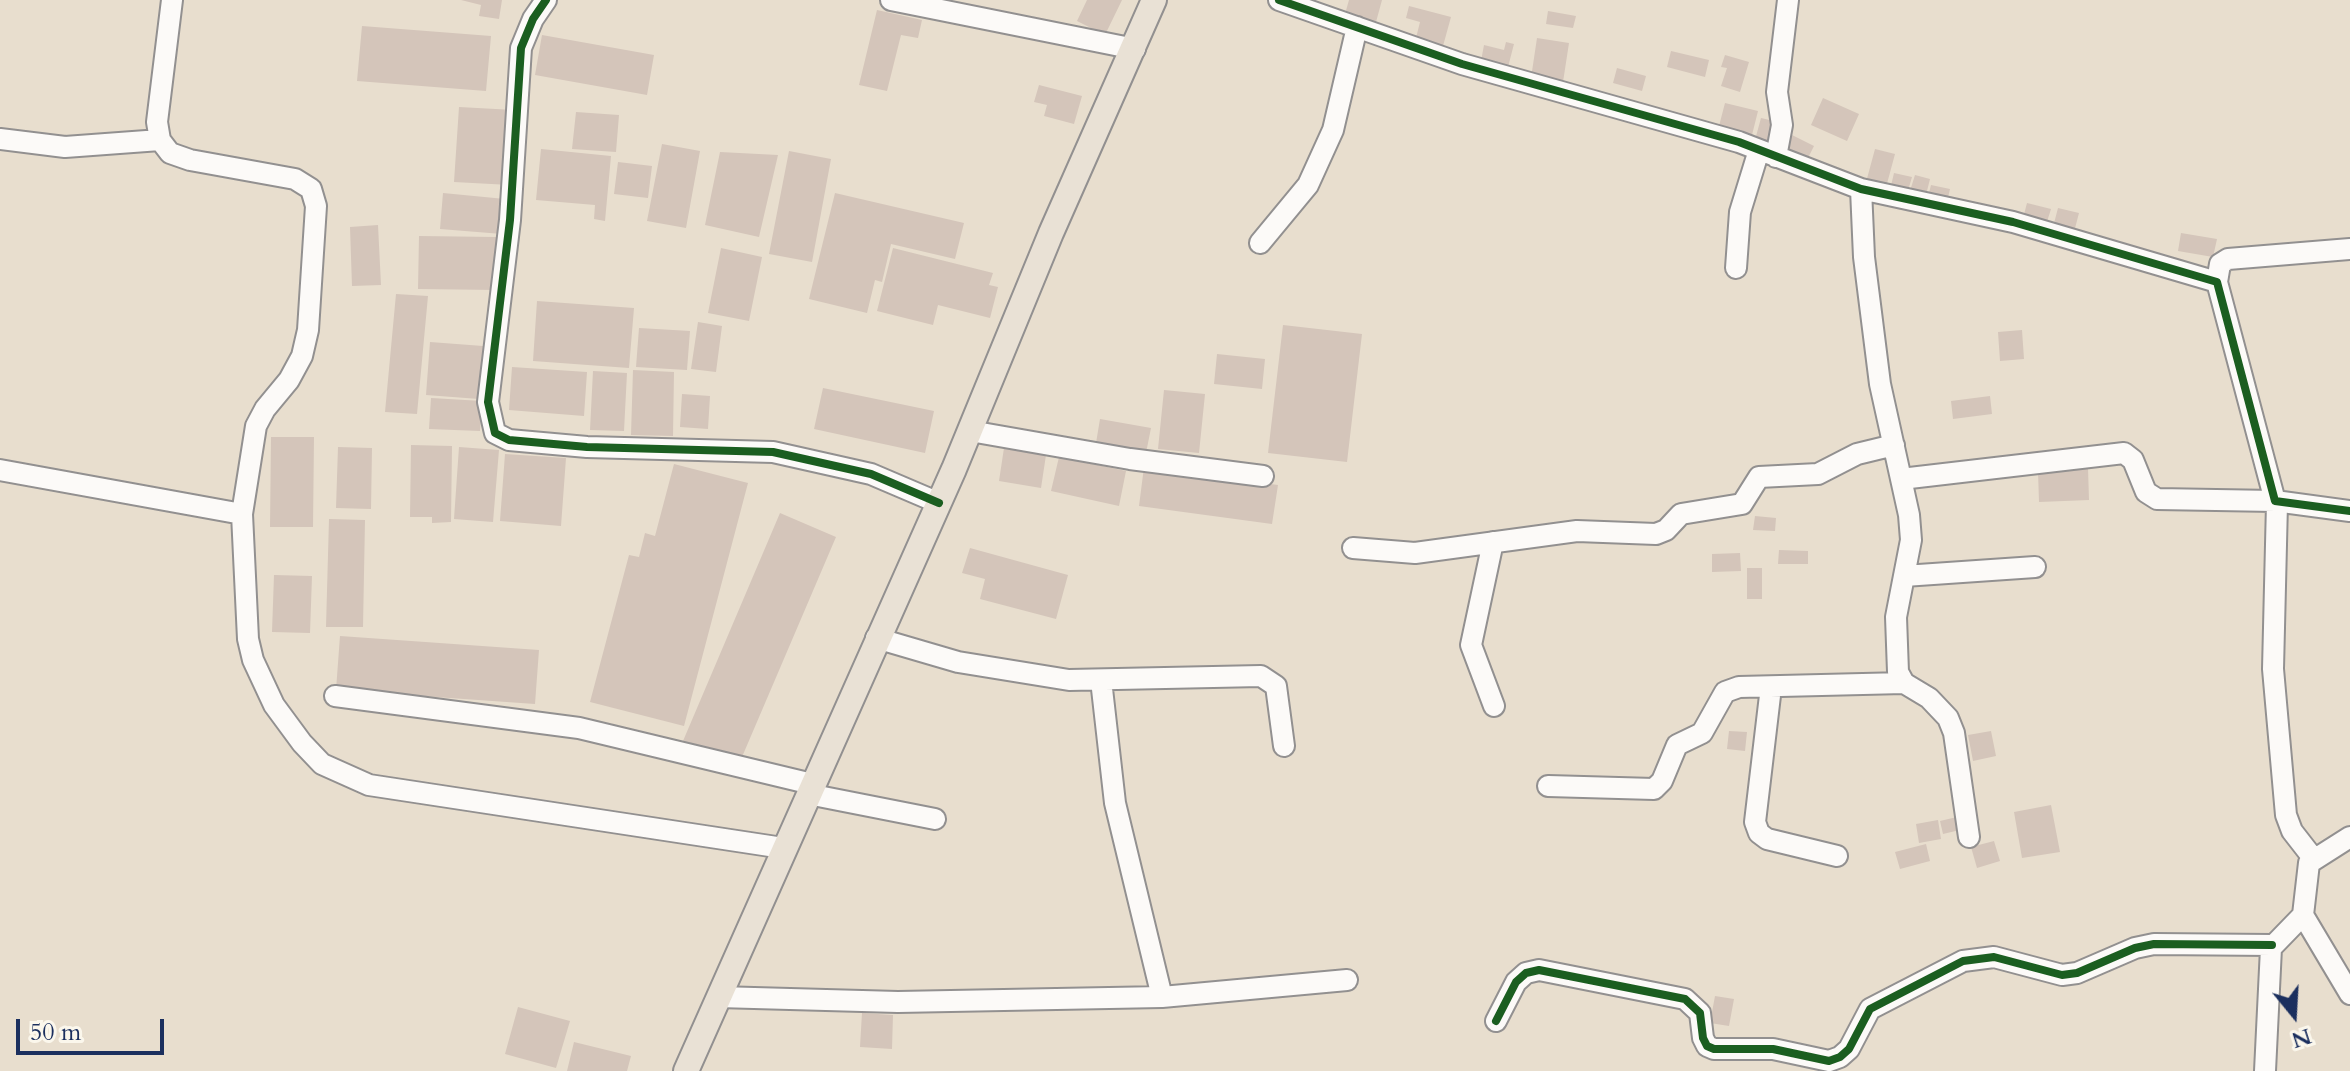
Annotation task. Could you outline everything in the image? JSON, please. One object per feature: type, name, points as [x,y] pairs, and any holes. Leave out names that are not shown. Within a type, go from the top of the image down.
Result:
[{"type":"main road","points":[[686,1071],[876,638],[939,503],[1051,233],[1135,49],[1154,0]]},
{"type":"street","points":[[172,0],[157,122],[160,140],[170,153],[190,160],[295,179],[311,189],[316,206],[308,330],[302,356],[256,426],[242,514],[248,639],[253,660],[274,705],[322,764],[369,785],[783,848]]},
{"type":"street","points":[[546,0],[533,19],[521,48],[510,220],[488,402],[495,433],[509,440],[587,447],[773,452],[871,474],[939,503]]},
{"type":"street","points":[[891,0],[1135,49]]},
{"type":"street","points":[[1279,0],[1462,64],[1586,96],[1767,153],[1861,189],[2013,222],[2217,282]]},
{"type":"street","points":[[1736,268],[1740,212],[1767,153],[1782,133],[1777,92],[1788,0]]},
{"type":"street","points":[[1260,243],[1308,185],[1333,130],[1357,27]]},
{"type":"street","points":[[0,139],[65,147],[160,140]]},
{"type":"street","points":[[1861,189],[1864,257],[1880,384],[1911,540],[1896,617],[1898,672],[1904,683],[1929,698],[1948,718],[1954,733],[1969,837]]},
{"type":"street","points":[[2265,1071],[2272,945],[2303,915],[2313,858],[2292,831],[2286,815],[2273,669],[2276,502],[2217,282],[2220,264],[2228,259],[2350,249]]},
{"type":"street","points":[[970,431],[1130,459],[1263,476]]},
{"type":"street","points":[[1353,548],[1415,553],[1577,531],[1656,534],[1681,514],[1742,504],[1759,477],[1818,474],[1857,454],[1894,445]]},
{"type":"street","points":[[1901,479],[2124,453],[2133,460],[2146,492],[2157,499],[2276,502],[2350,511]]},
{"type":"street","points":[[0,470],[242,514]]},
{"type":"street","points":[[1493,542],[1471,645],[1494,706]]},
{"type":"street","points":[[1904,576],[2035,567]]},
{"type":"street","points":[[876,638],[958,662],[1049,678],[1101,680],[1261,676],[1276,686],[1284,746]]},
{"type":"street","points":[[1101,680],[1115,803],[1162,997]]},
{"type":"street","points":[[1548,786],[1654,789],[1662,781],[1677,745],[1702,733],[1725,692],[1739,687],[1904,683]]},
{"type":"street","points":[[1771,687],[1755,822],[1759,833],[1767,839],[1837,856]]},
{"type":"street","points":[[335,696],[579,728],[935,819]]},
{"type":"street","points":[[2313,858],[2350,837]]},
{"type":"street","points":[[2303,915],[2350,994]]},
{"type":"street","points":[[1496,1021],[1516,982],[1526,973],[1539,970],[1685,999],[1700,1013],[1703,1038],[1707,1046],[1714,1049],[1773,1049],[1829,1061],[1849,1049],[1870,1009],[1963,961],[1994,957],[2062,975],[2077,973],[2135,948],[2154,944],[2272,945]]},
{"type":"street","points":[[718,997],[898,1002],[1162,997],[1347,980]]},
{"type":"building","points":[[461,0],[502,0],[499,19],[479,16],[481,5]]},
{"type":"building","points":[[1087,0],[1122,0],[1105,35],[1077,21]]},
{"type":"building","points":[[1349,0],[1382,0],[1376,22],[1345,14]]},
{"type":"building","points":[[1409,6],[1451,17],[1443,46],[1416,38],[1420,22],[1406,18]]},
{"type":"building","points":[[877,10],[922,20],[918,38],[901,35],[887,91],[859,85]]},
{"type":"building","points":[[1548,11],[1576,16],[1573,28],[1546,24]]},
{"type":"building","points":[[362,26],[491,36],[486,91],[357,81]]},
{"type":"building","points":[[542,35],[654,55],[647,95],[535,75]]},
{"type":"building","points":[[1537,38],[1569,43],[1563,82],[1531,78]]},
{"type":"building","points":[[1506,42],[1514,44],[1508,67],[1481,61],[1484,45],[1504,50]]},
{"type":"building","points":[[1671,51],[1709,60],[1705,77],[1667,67]]},
{"type":"building","points":[[1725,55],[1749,62],[1740,92],[1721,86],[1727,68],[1721,67]]},
{"type":"building","points":[[1617,68],[1646,76],[1642,91],[1613,83]]},
{"type":"building","points":[[1039,85],[1082,96],[1074,124],[1044,116],[1047,105],[1034,102]]},
{"type":"building","points":[[1823,98],[1859,114],[1847,141],[1811,125]]},
{"type":"building","points":[[1725,103],[1758,111],[1752,135],[1719,126]]},
{"type":"building","points":[[459,107],[514,110],[510,185],[454,182]]},
{"type":"building","points":[[576,112],[619,115],[616,152],[572,149]]},
{"type":"building","points":[[1761,118],[1778,122],[1771,145],[1755,140]]},
{"type":"building","points":[[1792,135],[1814,146],[1804,166],[1782,155]]},
{"type":"building","points":[[662,144],[700,151],[686,228],[647,221]]},
{"type":"building","points":[[541,149],[611,156],[605,221],[594,219],[595,205],[536,200]]},
{"type":"building","points":[[1875,149],[1895,154],[1885,191],[1865,186]]},
{"type":"building","points":[[789,151],[831,159],[812,262],[769,254]]},
{"type":"building","points":[[720,152],[778,155],[759,237],[705,225]]},
{"type":"building","points":[[618,162],[652,166],[648,198],[614,194]]},
{"type":"building","points":[[1894,173],[1912,177],[1907,194],[1890,190]]},
{"type":"building","points":[[1915,175],[1930,179],[1925,199],[1909,194]]},
{"type":"building","points":[[1931,185],[1950,189],[1946,206],[1927,201]]},
{"type":"building","points":[[443,193],[505,199],[502,234],[440,229]]},
{"type":"building","points":[[835,193],[964,223],[955,259],[891,244],[882,282],[875,280],[867,313],[809,299]]},
{"type":"building","points":[[2027,203],[2051,209],[2045,228],[2022,222]]},
{"type":"building","points":[[2058,208],[2079,213],[2073,236],[2052,231]]},
{"type":"building","points":[[378,225],[381,285],[352,286],[350,227]]},
{"type":"building","points":[[2181,233],[2217,239],[2213,257],[2178,251]]},
{"type":"building","points":[[419,236],[496,237],[496,290],[418,289]]},
{"type":"building","points":[[721,248],[762,257],[749,321],[708,313]]},
{"type":"building","points":[[893,248],[993,273],[989,285],[998,287],[990,318],[938,305],[933,325],[877,311]]},
{"type":"building","points":[[396,294],[428,296],[417,414],[385,412]]},
{"type":"building","points":[[537,301],[634,308],[629,368],[533,361]]},
{"type":"building","points":[[698,322],[722,326],[716,372],[691,369]]},
{"type":"building","points":[[1283,325],[1362,334],[1347,462],[1268,453]]},
{"type":"building","points":[[639,328],[690,331],[687,370],[636,367]]},
{"type":"building","points":[[2022,330],[2024,359],[2000,361],[1998,332]]},
{"type":"building","points":[[430,342],[483,346],[479,399],[426,395]]},
{"type":"building","points":[[1217,354],[1265,359],[1262,389],[1214,384]]},
{"type":"building","points":[[512,367],[587,372],[584,416],[509,410]]},
{"type":"building","points":[[633,370],[674,372],[673,436],[631,435]]},
{"type":"building","points":[[593,371],[627,373],[624,431],[590,430]]},
{"type":"building","points":[[823,388],[934,411],[925,453],[814,429]]},
{"type":"building","points":[[1164,390],[1205,394],[1199,453],[1158,449]]},
{"type":"building","points":[[682,394],[710,396],[708,429],[680,427]]},
{"type":"building","points":[[1990,396],[1992,414],[1953,419],[1951,401]]},
{"type":"building","points":[[431,398],[482,401],[480,431],[429,429]]},
{"type":"building","points":[[1100,419],[1151,428],[1145,458],[1095,449]]},
{"type":"building","points":[[271,437],[314,437],[313,527],[270,527]]},
{"type":"building","points":[[411,445],[452,446],[451,522],[432,523],[432,517],[410,517]]},
{"type":"building","points":[[338,447],[372,448],[371,509],[336,508]]},
{"type":"building","points":[[459,447],[499,450],[493,522],[454,519]]},
{"type":"building","points":[[1004,448],[1046,455],[1041,488],[999,481]]},
{"type":"building","points":[[505,454],[566,458],[561,526],[500,521]]},
{"type":"building","points":[[1059,457],[1126,471],[1119,506],[1051,491]]},
{"type":"building","points":[[674,464],[748,483],[684,726],[590,702],[629,555],[639,557],[645,533],[655,536]]},
{"type":"building","points":[[1144,467],[1278,485],[1272,524],[1139,506]]},
{"type":"building","points":[[2088,468],[2089,500],[2039,502],[2038,471]]},
{"type":"building","points":[[780,513],[836,537],[739,764],[683,741]]},
{"type":"building","points":[[1755,516],[1776,518],[1775,531],[1753,530]]},
{"type":"building","points":[[329,519],[365,520],[363,627],[326,627]]},
{"type":"building","points":[[970,548],[1068,575],[1056,619],[980,599],[985,579],[962,573]]},
{"type":"building","points":[[1779,550],[1808,551],[1808,564],[1778,564]]},
{"type":"building","points":[[1740,553],[1741,571],[1712,572],[1712,554]]},
{"type":"building","points":[[1747,568],[1762,568],[1762,599],[1747,599]]},
{"type":"building","points":[[274,575],[312,576],[310,633],[272,632]]},
{"type":"building","points":[[340,636],[539,650],[535,704],[336,690]]},
{"type":"building","points":[[1729,731],[1747,732],[1745,751],[1727,749]]},
{"type":"building","points":[[1991,731],[1996,756],[1973,761],[1968,735]]},
{"type":"building","points":[[2051,805],[2060,852],[2022,858],[2014,812]]},
{"type":"building","points":[[1961,816],[1964,829],[1943,834],[1940,821]]},
{"type":"building","points":[[1938,820],[1941,839],[1919,843],[1916,824]]},
{"type":"building","points":[[1994,841],[2000,861],[1977,868],[1971,847]]},
{"type":"building","points":[[1926,844],[1930,861],[1900,869],[1895,852]]},
{"type":"building","points":[[1715,996],[1734,999],[1729,1026],[1710,1023]]},
{"type":"building","points":[[518,1007],[570,1021],[556,1068],[505,1054]]},
{"type":"building","points":[[862,1013],[893,1015],[892,1049],[860,1047]]},
{"type":"building","points":[[574,1042],[631,1056],[627,1071],[567,1071]]},
{"type":"cycle path","points":[[546,0],[533,19],[521,48],[510,220],[488,402],[495,433],[509,440],[587,447],[773,452],[871,474],[939,503]]},
{"type":"cycle path","points":[[1279,0],[1462,64],[1739,142],[1861,189],[2013,222],[2217,282],[2275,501],[2350,511]]},
{"type":"cycle path","points":[[1496,1021],[1516,982],[1526,973],[1539,970],[1685,999],[1700,1013],[1703,1038],[1707,1046],[1714,1049],[1773,1049],[1829,1061],[1849,1049],[1870,1009],[1963,961],[1994,957],[2062,975],[2077,973],[2135,948],[2154,944],[2272,945]]}]
